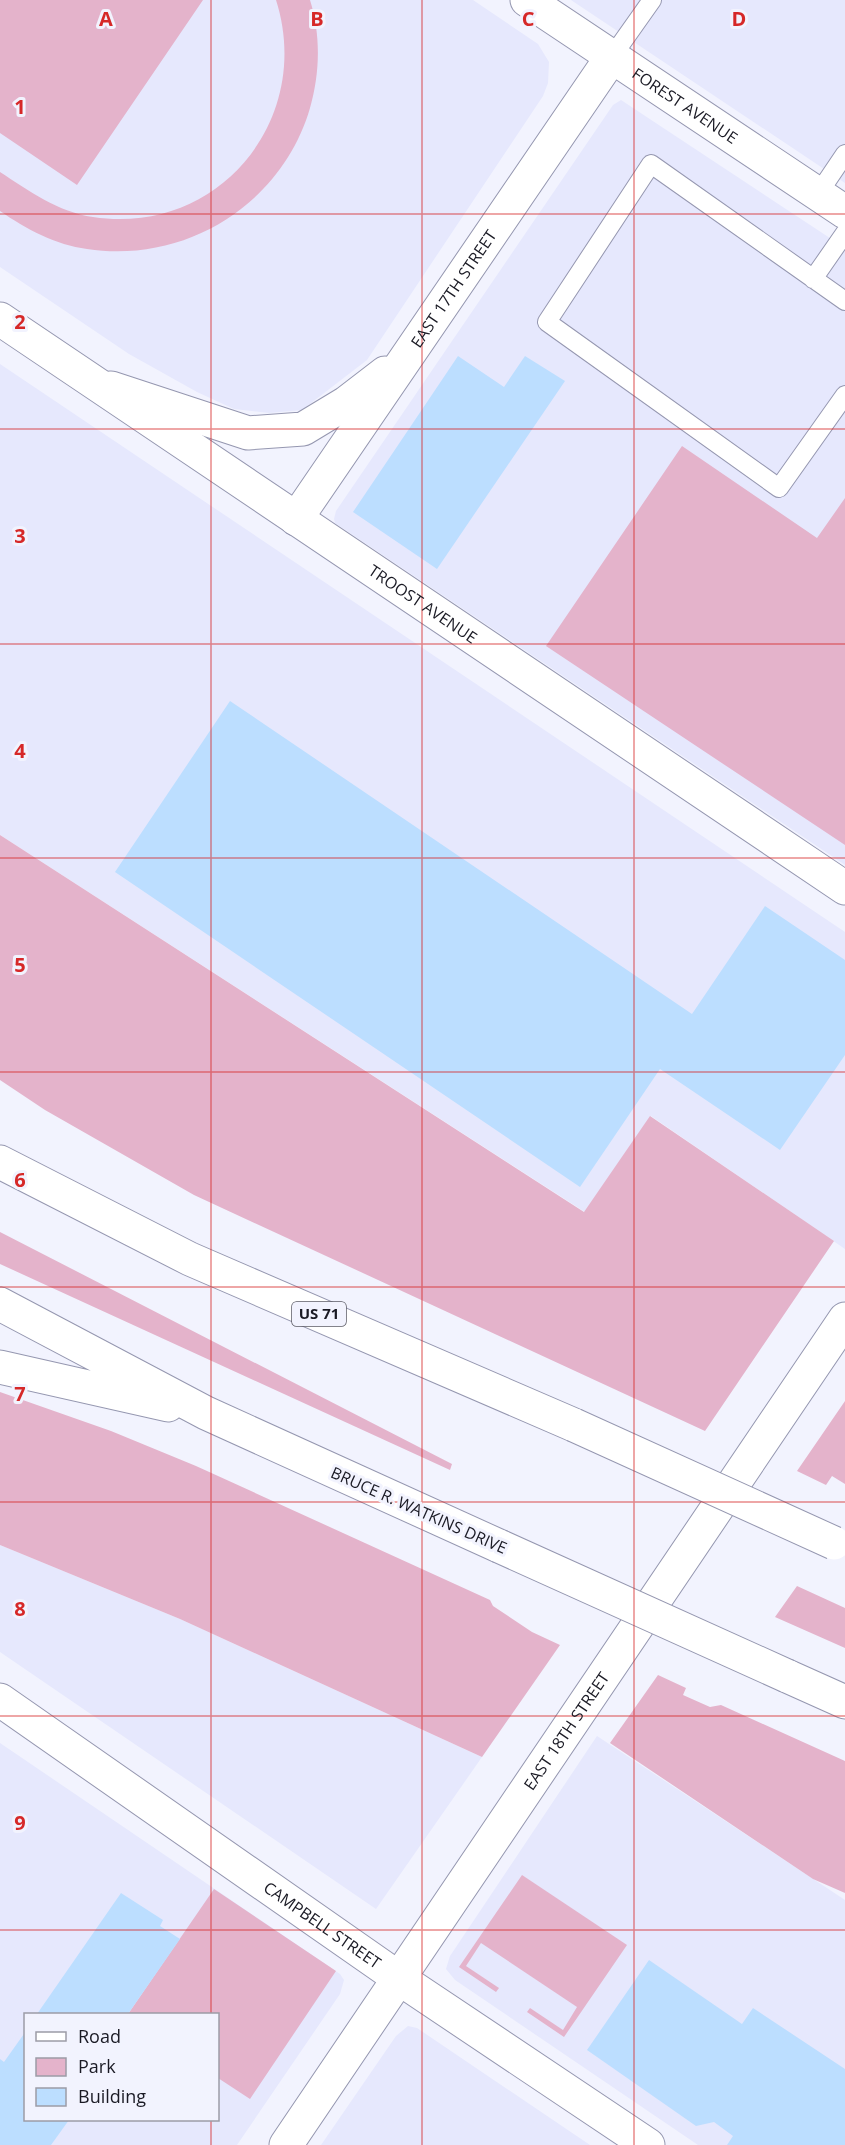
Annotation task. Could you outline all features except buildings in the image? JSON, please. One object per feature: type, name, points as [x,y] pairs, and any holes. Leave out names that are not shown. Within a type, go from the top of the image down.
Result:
[{"type":"main road","name":"FOREST AVENUE","points":[[527,0],[845,212]]},
{"type":"main road","name":"EAST 17TH STREET","points":[[296,519],[611,58]]},
{"type":"main road","name":"TROOST AVENUE","points":[[0,319],[845,888]]},
{"type":"main road","points":[[96,383],[248,433],[303,429],[346,404],[412,351]]},
{"type":"main road","points":[[0,1137],[67,1196]]},
{"type":"main road","name":"US 71","points":[[0,1162],[190,1259],[574,1425],[839,1546]]},
{"type":"main road","name":"BRUCE R. WATKINS DRIVE","points":[[0,1304],[206,1413],[845,1702]]},
{"type":"main road","name":"EAST 18TH STREET","points":[[286,2145],[845,1319]]},
{"type":"main road","points":[[0,1367],[206,1413]]},
{"type":"main road","name":"CAMPBELL STREET","points":[[0,1700],[400,1979],[648,2145]]},
{"type":"lane","points":[[611,58],[652,0]]},
{"type":"lane","points":[[818,194],[845,154]]},
{"type":"lane","points":[[845,301],[651,164],[547,322],[779,488],[845,394]]},
{"type":"lane","points":[[813,279],[845,233]]},
{"type":"shaded area","points":[[0,0],[473,0],[538,44],[549,62],[548,83],[543,96],[367,360],[302,410],[269,413],[234,409],[197,392],[129,354],[0,267]]},
{"type":"shaded area","points":[[571,0],[845,0],[845,183]]},
{"type":"shaded area","points":[[621,100],[845,248],[845,865],[335,523],[336,511],[613,105]]},
{"type":"shaded area","points":[[0,364],[845,932],[845,1249],[651,1116],[585,1212],[0,835]]},
{"type":"shaded area","points":[[0,1545],[180,1619],[482,1757],[376,1909],[0,1652]]},
{"type":"shaded area","points":[[597,1736],[845,1900],[845,2145],[698,2145],[455,1980],[446,1969],[450,1956]]},
{"type":"shaded area","points":[[0,1743],[340,1974],[344,1980],[340,1994],[237,2145],[0,2145]]},
{"type":"shaded area","points":[[408,2026],[417,2028],[590,2145],[321,2145],[396,2036]]},
{"type":"green space","points":[[0,0],[203,0],[77,185],[0,133]]},
{"type":"green space","points":[[276,0],[310,0],[317,40],[316,81],[310,108],[296,142],[277,173],[253,199],[225,220],[194,236],[160,247],[124,251],[87,249],[64,244],[31,230],[0,211],[0,172],[56,206],[93,217],[139,218],[180,208],[216,188],[246,160],[268,126],[281,87],[284,44]]},
{"type":"green space","points":[[682,446],[817,538],[845,498],[845,845],[546,646]]},
{"type":"green space","points":[[0,835],[584,1212],[650,1116],[834,1241],[705,1431],[194,1195],[45,1110],[0,1080]]},
{"type":"green space","points":[[0,1232],[452,1464],[450,1470],[0,1264]]},
{"type":"green space","points":[[0,1392],[111,1431],[196,1466],[490,1600],[493,1606],[532,1632],[560,1645],[482,1757],[180,1619],[0,1545]]},
{"type":"green space","points":[[845,1401],[845,1484],[832,1476],[826,1485],[797,1471]]},
{"type":"green space","points":[[797,1586],[845,1608],[845,1648],[775,1617]]},
{"type":"green space","points":[[658,1675],[686,1688],[683,1695],[710,1707],[721,1705],[845,1761],[845,1893],[813,1879],[610,1743]]},
{"type":"green space","points":[[522,1875],[627,1945],[564,2037],[527,2012],[530,2008],[563,2030],[577,2007],[481,1943],[466,1966],[499,1988],[496,1992],[459,1967]]},
{"type":"green space","points":[[214,1889],[336,1971],[250,2099],[219,2079],[219,2013],[129,2013]]}]
